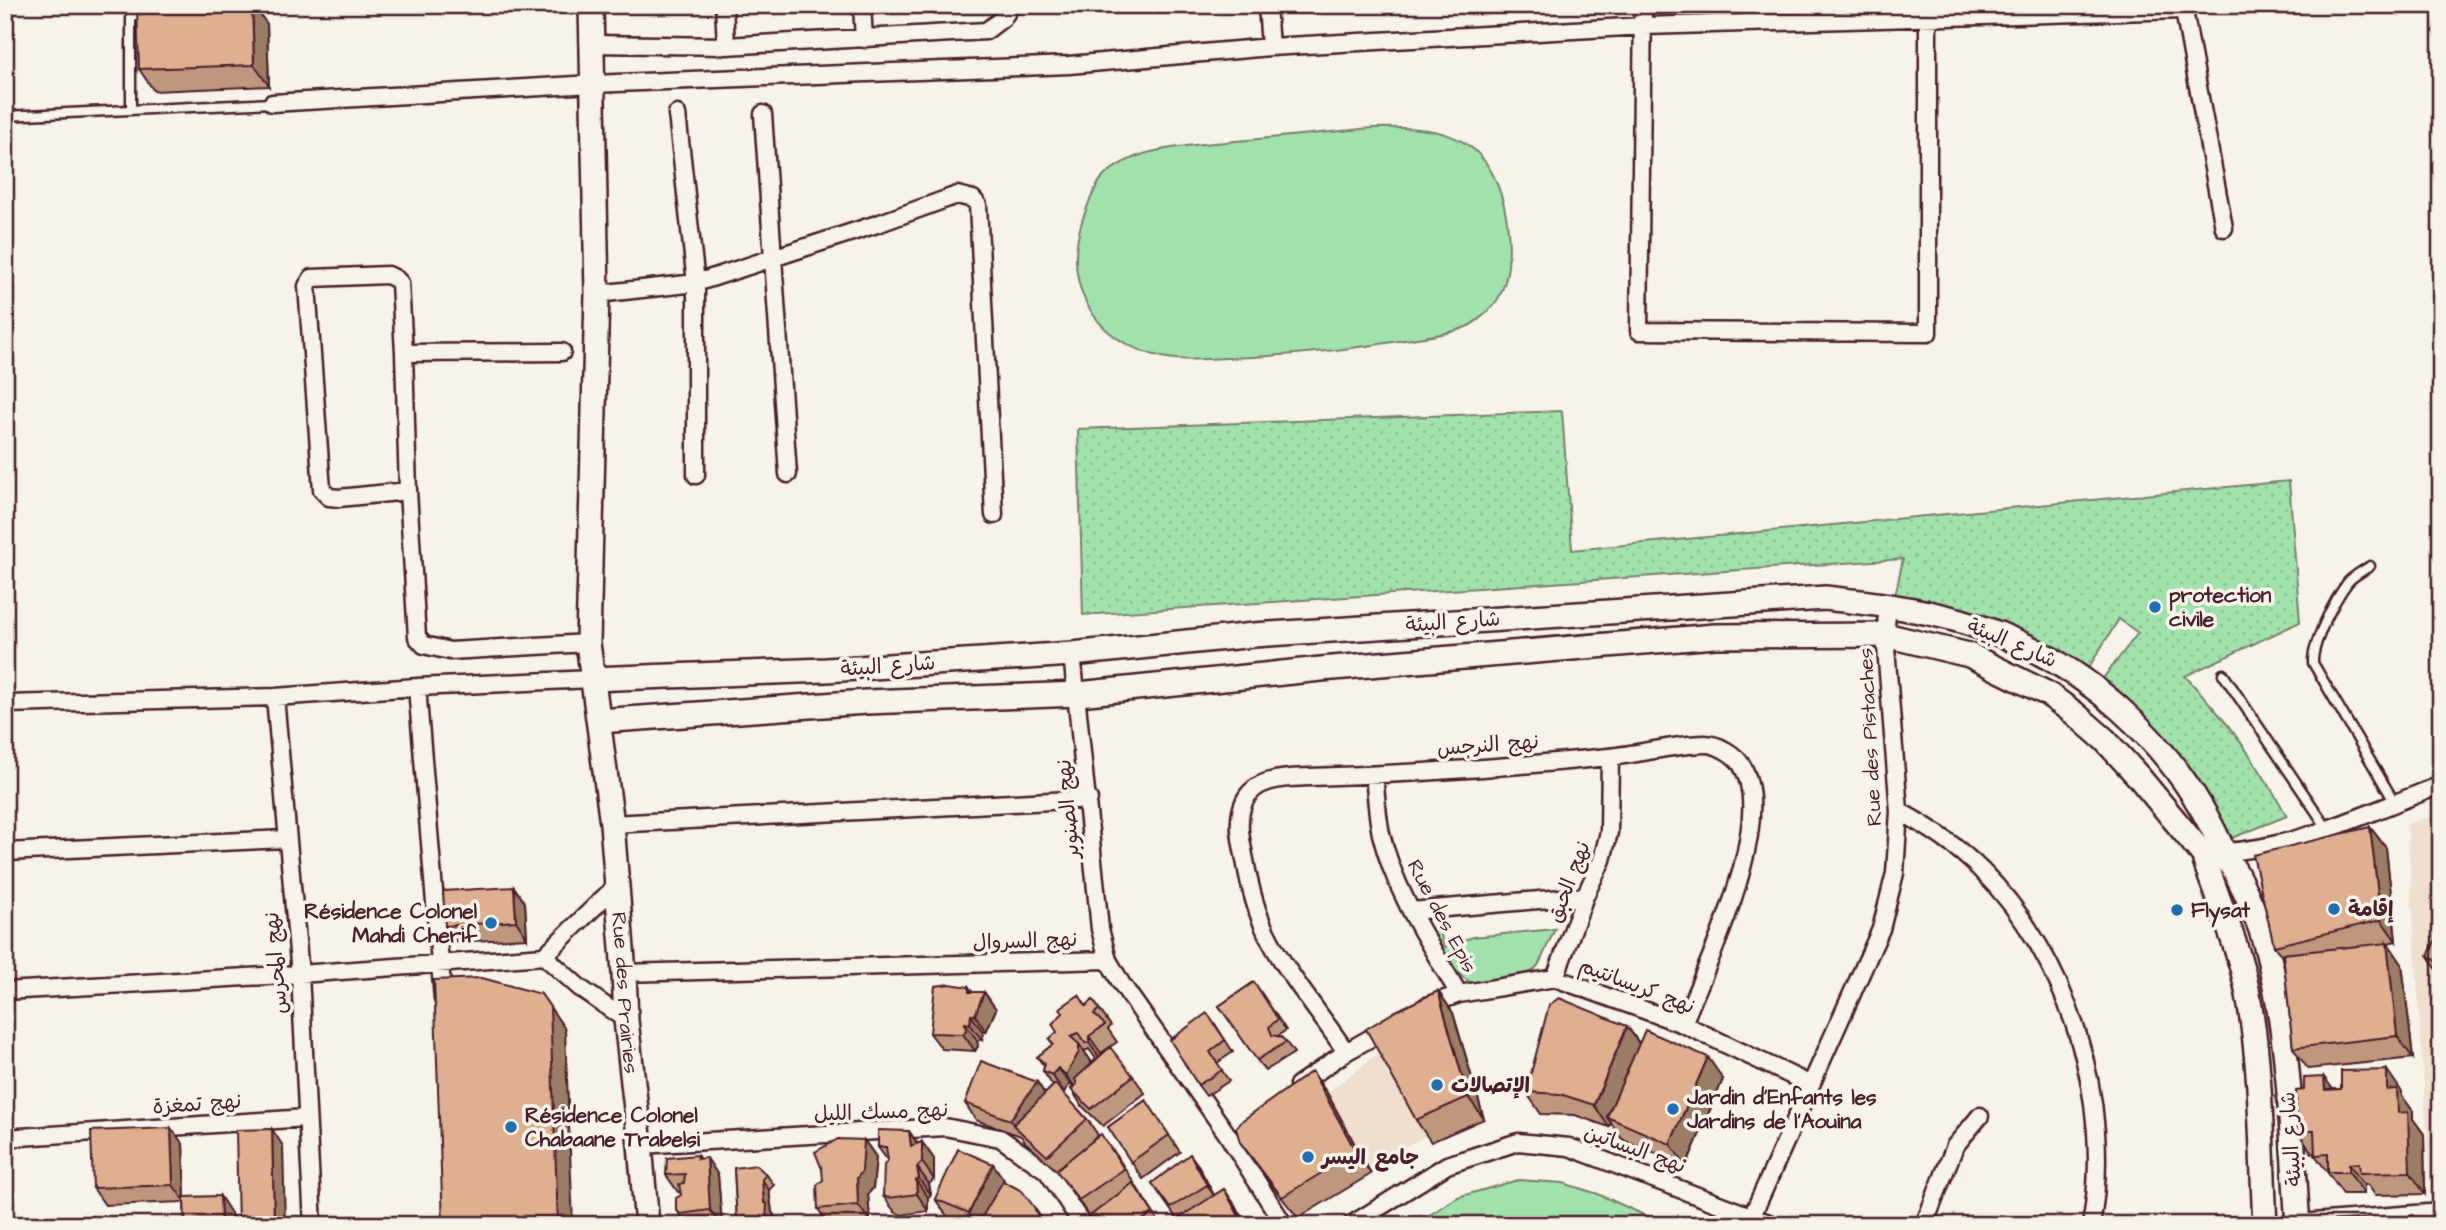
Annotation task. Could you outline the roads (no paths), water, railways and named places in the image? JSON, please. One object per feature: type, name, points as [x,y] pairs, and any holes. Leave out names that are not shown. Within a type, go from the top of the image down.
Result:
[{"type":"street","name":"Rue des Prairies","points":[[592,5],[597,293],[588,643],[612,824],[626,1020],[647,1225]]},
{"type":"street","points":[[724,5],[726,46]]},
{"type":"street","points":[[862,5],[864,39]]},
{"type":"street","points":[[593,44],[726,46],[986,31],[1003,18],[1011,5]]},
{"type":"street","points":[[1267,5],[1270,47]]},
{"type":"street","points":[[1643,5],[1639,331],[1928,333],[1928,12]]},
{"type":"street","points":[[272,103],[592,83],[1069,65],[1270,47],[1644,26],[1928,12],[2183,8],[2224,228]]},
{"type":"street","points":[[677,114],[696,283],[696,475]]},
{"type":"street","points":[[763,114],[788,474]]},
{"type":"street","points":[[597,293],[696,283],[957,195],[973,199],[978,205],[994,515]]},
{"type":"street","points":[[408,491],[340,498],[330,497],[322,490],[307,286],[309,279],[388,275],[400,283],[408,491],[418,637],[425,645],[450,651],[588,643]]},
{"type":"street","points":[[404,353],[562,352]]},
{"type":"street","name":"شارع البيئة","points":[[592,679],[825,670],[1072,654],[1254,635],[1825,598],[1888,605],[1963,621],[2002,635],[2066,666],[2094,686],[2130,717],[2164,753],[2192,793],[2215,853],[2246,988],[2256,1062],[2265,1225]]},
{"type":"street","name":"Rue des Pistaches","points":[[1751,1220],[1881,929],[1895,873],[1899,811],[1885,635],[1888,605]]},
{"type":"street","name":"شارع البيئة","points":[[599,721],[866,702],[1078,694],[1307,670],[1715,636],[1885,635],[1969,655],[2048,694],[2105,740],[2215,853],[2251,904],[2266,945],[2280,1018],[2298,1224]]},
{"type":"street","name":"نهج الصنوبر","points":[[1072,654],[1089,799],[1100,929],[1108,960]]},
{"type":"street","points":[[5,705],[275,698],[416,687],[592,679]]},
{"type":"street","points":[[416,687],[442,962],[444,1017]]},
{"type":"street","name":"نهج المحرس","points":[[275,698],[300,974],[313,1225]]},
{"type":"street","name":"نهج النرجس","points":[[1346,1052],[1265,931],[1249,883],[1240,839],[1239,817],[1245,800],[1254,788],[1269,781],[1289,778],[1374,775],[1611,757],[1707,743],[1733,755],[1742,766],[1749,785],[1749,843],[1740,881],[1683,1024]]},
{"type":"street","name":"نهج الحبق","points":[[1555,978],[1585,896],[1602,860],[1609,832],[1611,757]]},
{"type":"street","name":"Rue des Epis","points":[[1374,775],[1380,832],[1391,869],[1411,911],[1459,994]]},
{"type":"street","points":[[2215,853],[2269,847],[2328,828],[2441,785]]},
{"type":"street","points":[[612,824],[1089,799]]},
{"type":"street","points":[[1899,811],[1932,829],[1981,870],[2021,917],[2055,976],[2080,1036],[2090,1086],[2096,1146],[2095,1205],[2091,1225]]},
{"type":"street","points":[[5,852],[286,839]]},
{"type":"street","points":[[5,991],[300,974],[544,956],[617,885]]},
{"type":"street","points":[[1411,911],[1585,896]]},
{"type":"street","points":[[544,956],[580,988],[626,1020]]},
{"type":"street","name":"نهج السروال","points":[[624,974],[1108,960],[1121,983],[1233,1131],[1284,1225]]},
{"type":"street","name":"نهج كريسانتيم","points":[[1281,1097],[1346,1052],[1438,1000],[1555,978],[1683,1024],[1811,1085]]},
{"type":"street","points":[[1924,1225],[1955,1146],[1980,1116]]},
{"type":"street","name":"نهج تمغزة","points":[[5,1138],[307,1118]]},
{"type":"street","name":"نهج مسك الليل","points":[[640,1145],[945,1128],[1000,1138],[1047,1171],[1083,1225]]},
{"type":"street","name":"نهج البساتين","points":[[1351,1225],[1447,1165],[1518,1142],[1569,1147],[1751,1220],[1774,1225]]},
{"type":"street","points":[[2298,1224],[2441,1212]]},
{"type":"lane","points":[[131,109],[131,16],[158,11]]},
{"type":"lane","points":[[5,116],[272,103]]},
{"type":"lane","points":[[2370,565],[2349,581],[2317,638],[2313,663],[2395,803]]},
{"type":"lane","points":[[2223,674],[2328,828]]},
{"type":"place","name":"protection civile","points":[[2155,607]]},
{"type":"place","name":"إقامة","points":[[2334,909]]},
{"type":"place","name":"Flysat","points":[[2177,910]]},
{"type":"place","name":"Résidence Colonel Mahdi Cherif","points":[[491,923]]},
{"type":"place","name":"الإتصالات","points":[[1437,1085]]},
{"type":"place","name":"Jardin d'Enfants les Jardins de l'Aouina","points":[[1673,1109]]},
{"type":"place","name":"Résidence Colonel Chabaane Trabelsi","points":[[511,1127]]},
{"type":"place","name":"جامع اليسر","points":[[1308,1157]]}]
